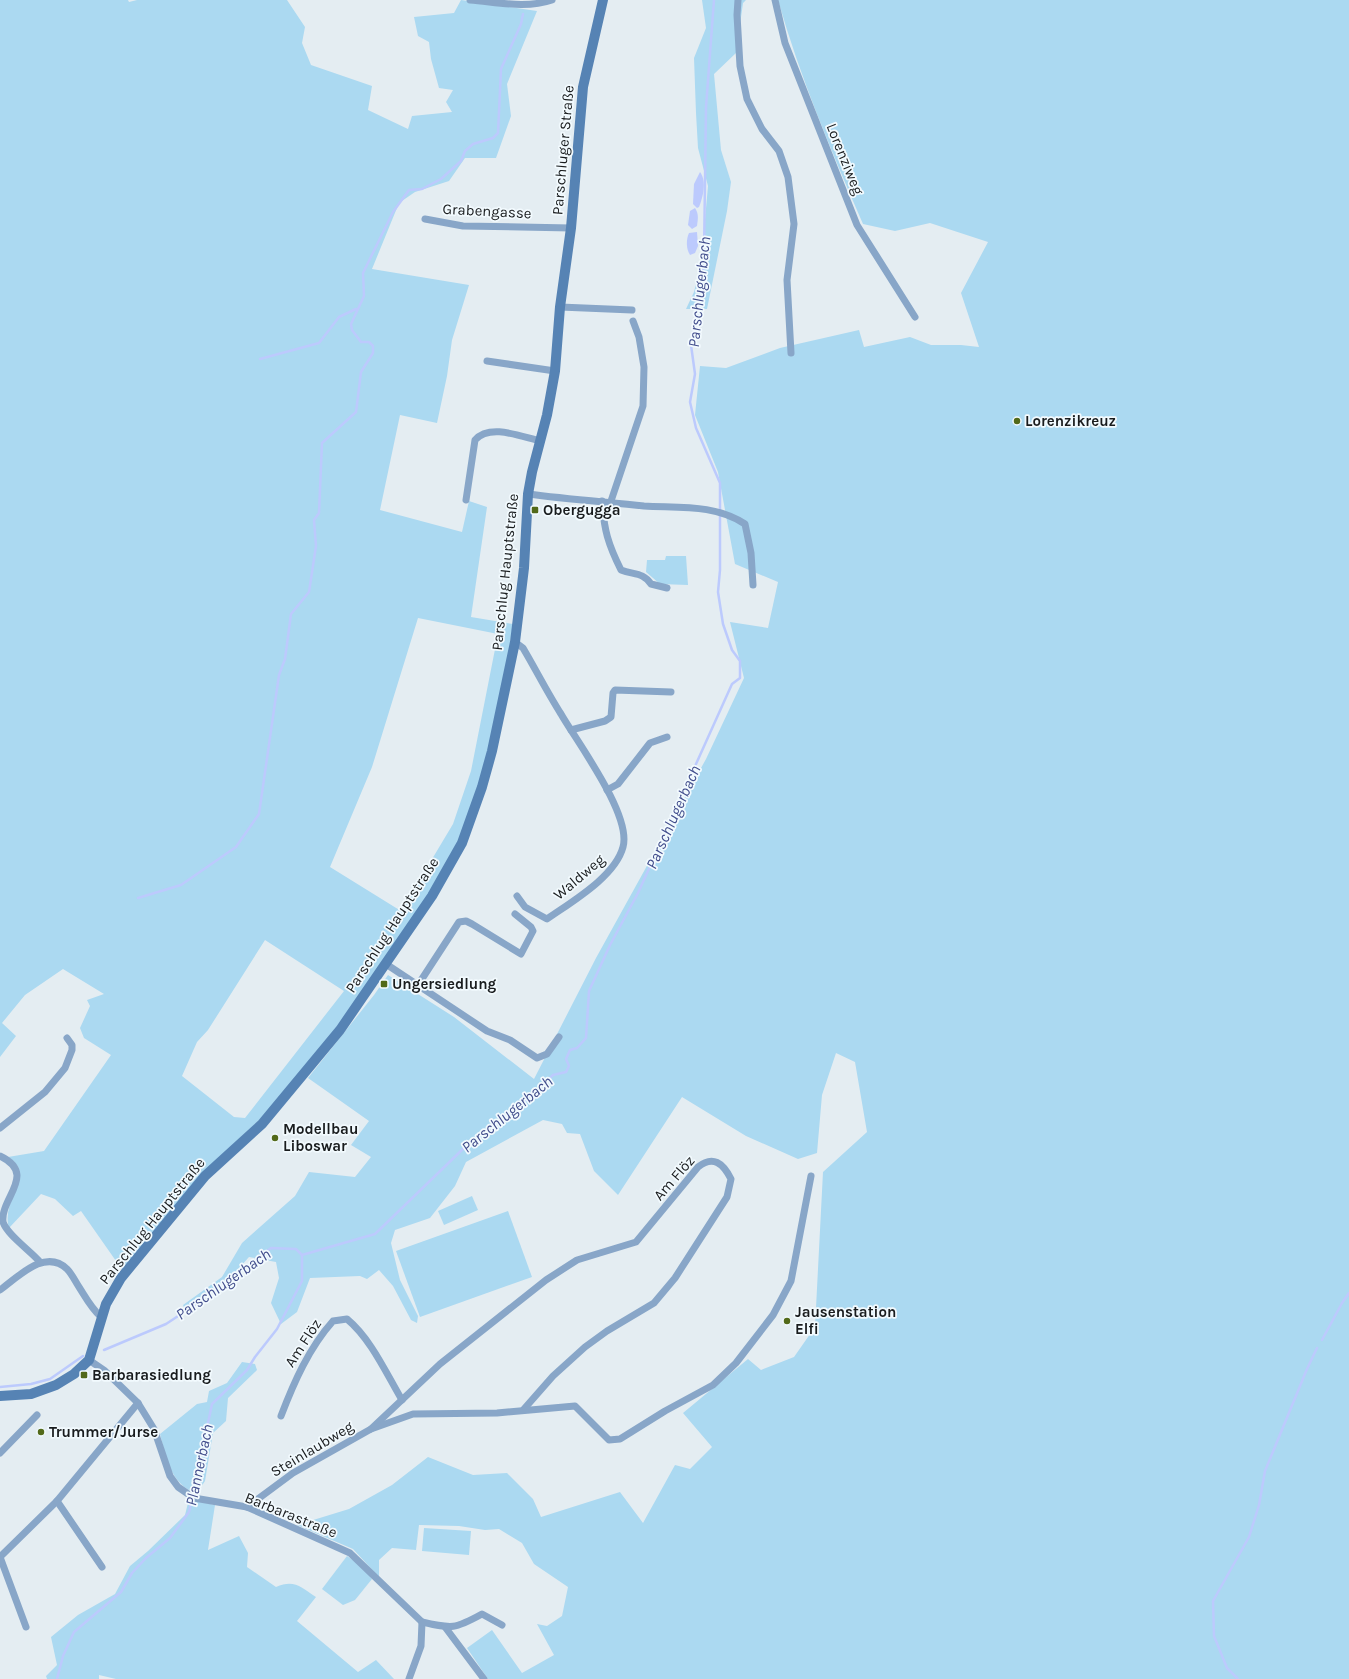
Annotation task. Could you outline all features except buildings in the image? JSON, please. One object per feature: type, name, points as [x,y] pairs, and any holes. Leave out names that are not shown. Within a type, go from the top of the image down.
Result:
[{"type":"main road","name":"Parschluger Straße","points":[[560,305],[571,228],[583,87],[603,0]]},
{"type":"main road","name":"Parschlug Hauptstraße","points":[[89,1360],[101,1317],[112,1291],[121,1278],[206,1176],[262,1124],[340,1030],[432,896],[462,843],[482,787],[490,758],[515,642],[524,568],[528,494],[532,472],[541,441],[554,371],[560,305]]},
{"type":"main road","points":[[0,1396],[31,1394],[56,1385],[74,1374],[89,1360]]},
{"type":"street","points":[[470,0],[514,4],[542,4],[552,0]]},
{"type":"street","points":[[738,0],[737,15],[740,66],[747,100],[762,128],[779,151],[788,177],[794,224],[786,280],[791,353]]},
{"type":"street","name":"Lorenziweg","points":[[775,0],[785,43],[857,225],[915,317]]},
{"type":"street","name":"Grabengasse","points":[[425,219],[463,226],[571,228]]},
{"type":"street","points":[[560,305],[632,310]]},
{"type":"street","points":[[611,502],[643,406],[644,367],[639,337],[633,321]]},
{"type":"street","points":[[486,361],[554,371]]},
{"type":"street","points":[[466,500],[476,440],[480,435],[488,432],[499,432],[541,441]]},
{"type":"street","points":[[528,494],[719,512],[734,516],[746,524],[752,553],[753,585]]},
{"type":"street","points":[[602,501],[604,527],[608,541],[621,570],[639,573],[646,577],[651,584],[667,588]]},
{"type":"street","name":"Waldweg","points":[[515,642],[522,648],[607,790],[623,828],[624,838],[623,847],[616,863],[589,888],[547,919],[525,907],[517,896]]},
{"type":"street","points":[[571,730],[605,721],[611,717],[612,693],[614,690],[671,692]]},
{"type":"street","points":[[607,790],[618,784],[650,744],[667,737]]},
{"type":"street","points":[[418,985],[459,922],[472,924],[521,954],[533,931],[531,927],[515,914]]},
{"type":"street","points":[[386,964],[487,1031],[510,1040],[537,1058],[547,1054],[559,1037]]},
{"type":"street","points":[[0,1128],[45,1092],[65,1068],[72,1050],[72,1045],[67,1038]]},
{"type":"street","points":[[0,1156],[13,1164],[16,1175],[2,1213],[2,1221],[6,1228],[40,1262]]},
{"type":"street","name":"Am Flöz","points":[[371,1429],[440,1364],[546,1280],[577,1260],[602,1251],[628,1246],[636,1242],[698,1167],[706,1161],[714,1160],[726,1170],[731,1179],[727,1196],[675,1278],[654,1303],[607,1331],[585,1347],[553,1376],[524,1409]]},
{"type":"street","points":[[371,1429],[413,1414],[483,1414],[524,1409],[575,1406],[609,1440],[620,1439],[665,1410],[713,1385],[736,1363],[773,1315],[791,1281],[811,1176]]},
{"type":"street","points":[[0,1290],[40,1262],[51,1261],[62,1264],[68,1270],[93,1310],[101,1317]]},
{"type":"street","name":"Am Flöz","points":[[281,1416],[296,1378],[320,1335],[333,1321],[348,1319],[358,1328],[369,1343],[402,1400]]},
{"type":"street","name":"Barbarastraße","points":[[89,1360],[105,1371],[138,1402],[154,1429],[170,1476],[178,1487],[191,1497],[247,1507],[350,1553],[422,1622]]},
{"type":"street","points":[[26,1627],[0,1557],[57,1501],[121,1425],[138,1402]]},
{"type":"street","points":[[0,1453],[36,1415]]},
{"type":"street","name":"Steinlaubweg","points":[[247,1507],[292,1473],[371,1429]]},
{"type":"street","points":[[57,1501],[102,1568]]},
{"type":"street","points":[[408,1679],[421,1646],[422,1622],[445,1627],[458,1627],[482,1614],[502,1625]]},
{"type":"street","points":[[445,1627],[484,1679]]},
{"type":"shaded area","points":[[0,0],[128,0],[129,2],[137,0],[287,0],[305,27],[302,43],[311,65],[372,86],[368,110],[408,129],[412,116],[452,112],[446,102],[453,90],[439,88],[431,59],[429,42],[418,36],[414,17],[454,13],[461,0],[537,11],[507,84],[511,116],[496,158],[465,158],[449,181],[415,192],[399,203],[372,269],[469,285],[452,340],[447,376],[437,423],[400,415],[380,510],[462,532],[469,501],[487,507],[471,617],[513,624],[506,670],[488,754],[462,833],[444,869],[412,920],[359,997],[308,1065],[274,1106],[241,1137],[123,1271],[81,1211],[73,1216],[55,1199],[41,1194],[9,1228],[8,1217],[9,1207],[19,1180],[20,1172],[16,1164],[8,1157],[44,1151],[111,1055],[84,1038],[80,1028],[90,1006],[87,1000],[104,994],[63,969],[25,995],[2,1023],[16,1036],[0,1057]],"holes":[[[418,618],[498,634],[471,771],[453,824],[401,911],[330,867],[372,767]],[[265,940],[344,991],[245,1118],[234,1117],[182,1076],[197,1042],[208,1030]]]},
{"type":"shaded area","points":[[702,0],[746,0],[743,3],[736,53],[714,74],[721,150],[731,182],[727,211],[707,309],[686,309],[694,292],[701,264],[708,186],[698,148],[694,58],[706,28]]},
{"type":"shaded area","points":[[778,0],[1349,0],[1349,1679],[488,1679],[467,1648],[492,1630],[522,1673],[554,1655],[537,1624],[547,1626],[562,1616],[568,1587],[534,1564],[522,1543],[499,1529],[485,1530],[459,1526],[419,1525],[416,1550],[392,1548],[379,1560],[379,1577],[353,1549],[297,1525],[349,1509],[392,1485],[428,1457],[473,1475],[507,1473],[533,1499],[541,1517],[620,1492],[643,1523],[675,1465],[690,1469],[712,1447],[683,1413],[748,1359],[761,1370],[794,1357],[815,1327],[823,1172],[867,1132],[855,1062],[836,1053],[822,1095],[817,1153],[798,1159],[746,1136],[682,1097],[618,1195],[594,1171],[580,1134],[567,1133],[562,1124],[543,1120],[466,1162],[455,1186],[430,1218],[395,1230],[391,1243],[400,1280],[418,1316],[417,1323],[411,1320],[393,1286],[379,1270],[367,1279],[360,1276],[310,1278],[297,1312],[281,1324],[271,1303],[279,1278],[276,1262],[249,1257],[224,1285],[186,1312],[183,1305],[222,1277],[242,1243],[295,1196],[309,1172],[355,1177],[371,1157],[351,1145],[369,1121],[308,1078],[374,995],[388,975],[454,1017],[534,1079],[596,958],[706,759],[744,678],[730,622],[768,628],[778,582],[735,564],[718,472],[695,415],[700,366],[726,368],[780,348],[859,330],[864,347],[910,337],[931,345],[961,345],[979,347],[961,293],[988,242],[930,223],[895,231],[863,224],[817,114],[796,57]]},
{"type":"shaded area","points":[[700,172],[704,189],[699,207],[697,208],[693,204],[694,184]]},
{"type":"shaded area","points":[[695,208],[698,214],[697,226],[692,229],[688,225],[690,211]]},
{"type":"shaded area","points":[[697,232],[698,246],[695,253],[690,255],[687,247],[688,235],[689,233]]},
{"type":"shaded area","points":[[666,556],[686,556],[688,585],[660,584],[646,572],[647,560],[665,560]]},
{"type":"shaded area","points":[[472,1196],[478,1210],[444,1225],[438,1211]]},
{"type":"shaded area","points":[[508,1211],[532,1277],[420,1317],[396,1251]]},
{"type":"shaded area","points":[[242,1362],[255,1364],[257,1370],[228,1398],[226,1421],[213,1433],[205,1481],[197,1493],[181,1484],[175,1477],[167,1461],[160,1434],[197,1404],[207,1402],[209,1391],[227,1383]]},
{"type":"shaded area","points":[[189,1499],[215,1505],[208,1550],[239,1536],[248,1553],[247,1567],[276,1587],[288,1584],[297,1585],[316,1597],[297,1621],[358,1672],[376,1660],[394,1679],[116,1679],[99,1675],[99,1679],[47,1679],[46,1676],[57,1665],[51,1637],[78,1615],[115,1594],[130,1566],[148,1551],[185,1515]]},
{"type":"shaded area","points":[[424,1528],[471,1531],[469,1555],[422,1551]]},
{"type":"shaded area","points":[[347,1556],[363,1567],[372,1579],[355,1600],[343,1605],[322,1589]]},
{"type":"waterway","name":"Parschlugerbach","points":[[104,1350],[166,1324],[204,1299],[271,1248],[296,1249],[302,1255],[375,1234],[465,1147],[533,1095],[553,1075],[566,1072],[569,1066],[566,1059],[570,1050],[577,1048],[586,1038],[589,991],[610,945],[638,893],[732,684],[740,678],[740,661],[732,650],[723,624],[718,592],[720,570],[720,483],[696,428],[690,402],[695,374],[691,345],[701,296],[704,255],[706,107],[714,0]]},
{"type":"waterway","points":[[138,898],[181,885],[236,847],[259,814],[279,675],[285,659],[291,614],[309,592],[316,546],[314,520],[319,513],[322,443],[356,412],[361,372],[373,353],[373,346],[369,342],[361,342],[352,330],[351,324],[364,296],[363,273],[393,212],[409,190],[422,189],[441,179],[461,161],[465,151],[473,144],[493,138],[498,133],[501,69],[521,24],[523,14]]},
{"type":"waterway","points":[[260,359],[319,343],[339,317],[356,309]]},
{"type":"waterway","name":"Plannerbach","points":[[57,1679],[63,1656],[74,1632],[121,1592],[132,1573],[146,1558],[170,1538],[189,1512],[212,1404],[247,1370],[255,1357],[277,1329],[302,1281],[302,1255]]},
{"type":"waterway","points":[[1322,1340],[1349,1293]]},
{"type":"waterway","points":[[1238,1679],[1227,1668],[1214,1636],[1213,1601],[1249,1537],[1259,1505],[1265,1471],[1317,1348]]},
{"type":"waterway","name":"Parschlugerbach","points":[[0,1387],[31,1384],[50,1379],[83,1356]]},
{"type":"place","name":"Lorenzikreuz","points":[[1017,421]]},
{"type":"place","name":"Obergugga","points":[[535,510]]},
{"type":"place","name":"Ungersiedlung","points":[[384,984]]},
{"type":"place","name":"Modellbau Liboswar","points":[[275,1138]]},
{"type":"place","name":"Jausenstation Elfi","points":[[787,1321]]},
{"type":"place","name":"Barbarasiedlung","points":[[84,1375]]},
{"type":"place","name":"Trummer/Jurse","points":[[41,1432]]}]
